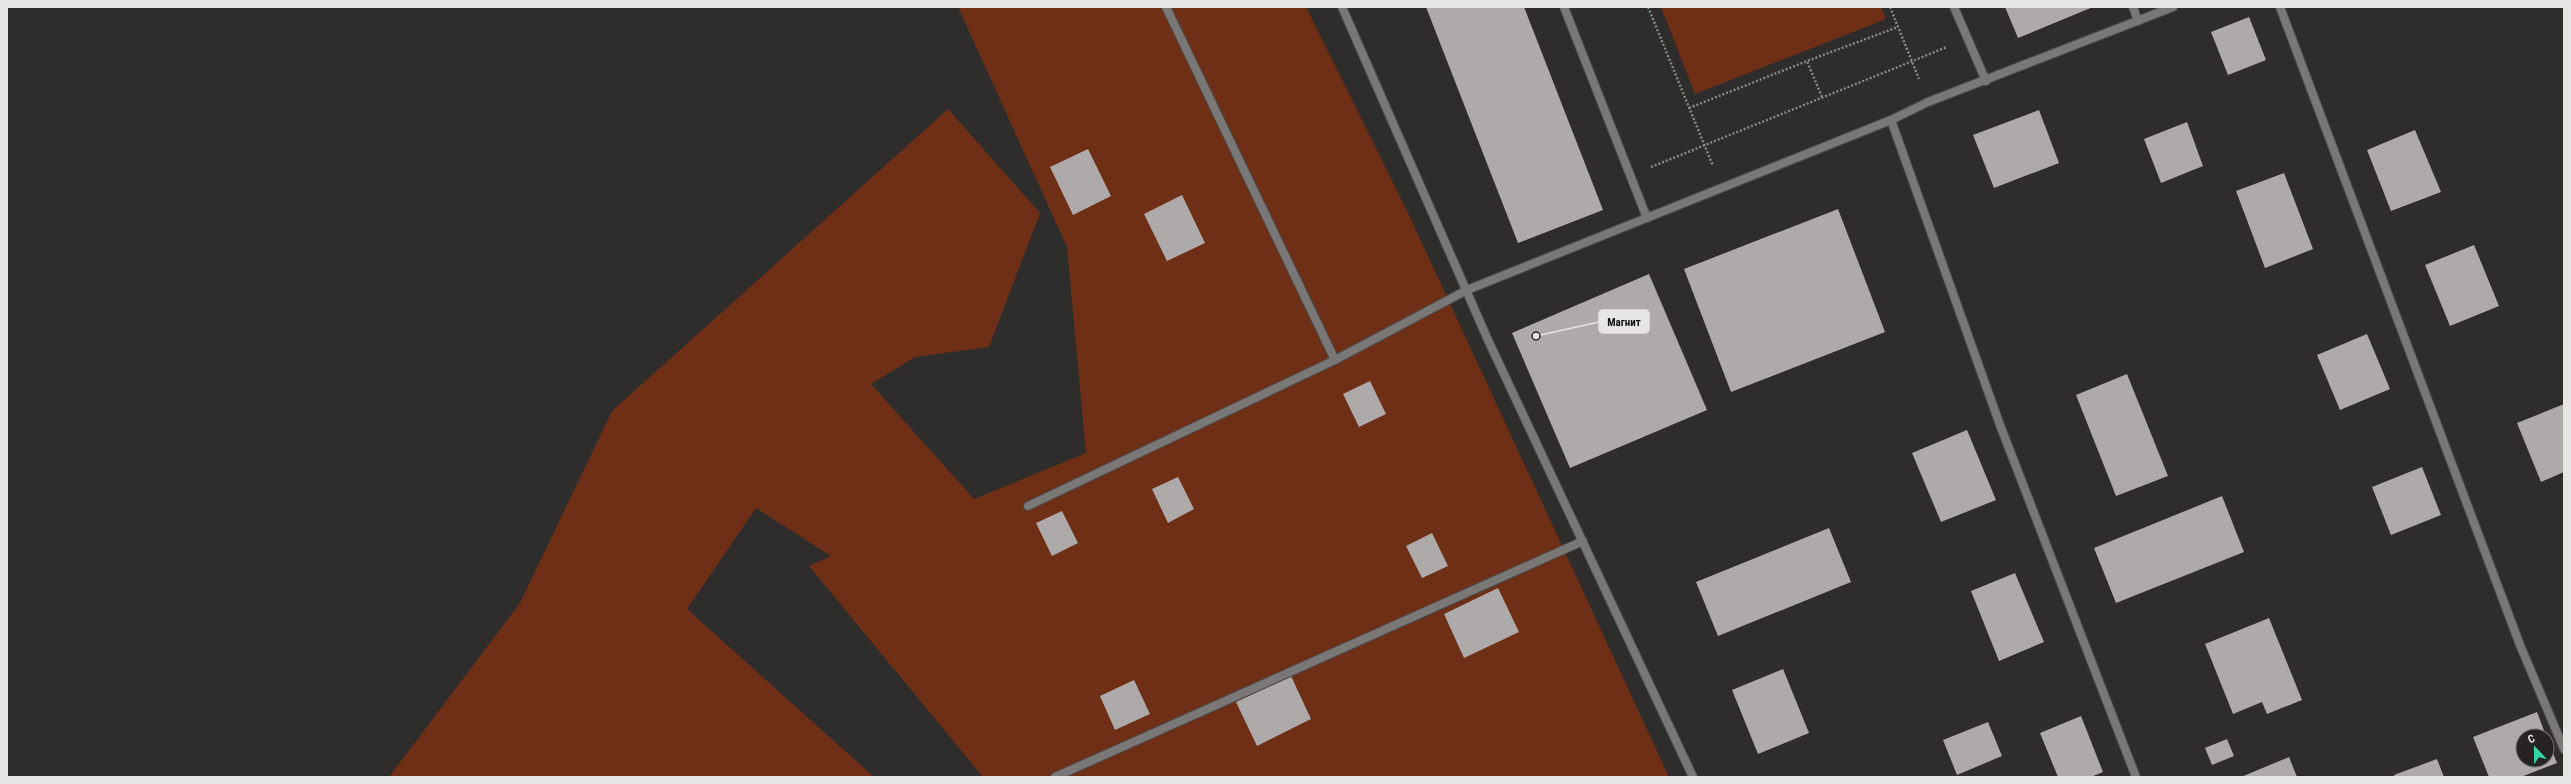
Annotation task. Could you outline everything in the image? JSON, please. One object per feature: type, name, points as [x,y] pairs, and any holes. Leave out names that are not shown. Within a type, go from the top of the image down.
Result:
[{"type":"street","points":[[1166,7],[1335,360]]},
{"type":"street","points":[[1342,7],[1488,340],[1693,777]]},
{"type":"street","points":[[1564,7],[1647,218]]},
{"type":"street","points":[[1954,7],[1986,81]]},
{"type":"street","points":[[2133,7],[2138,21]]},
{"type":"street","points":[[1028,506],[1335,360],[1467,290],[1891,120],[1928,102],[1986,81],[2172,7]]},
{"type":"street","points":[[2280,7],[2520,645],[2564,749]]},
{"type":"street","points":[[1891,120],[2000,425],[2136,777]]},
{"type":"street","points":[[1055,777],[1583,541]]},
{"type":"path","points":[[1648,7],[1722,188]]},
{"type":"path","points":[[1890,7],[1928,102]]},
{"type":"path","points":[[1689,108],[1898,27]]},
{"type":"path","points":[[1630,176],[1968,39]]},
{"type":"path","points":[[1807,61],[1822,98]]},
{"type":"shaded area","points":[[958,7],[1306,7],[1409,215],[1669,777],[983,777],[809,566],[831,556],[756,508],[687,609],[874,777],[389,777],[520,603],[612,411],[948,109],[1040,213],[989,347],[915,357],[871,384],[974,499],[1086,453],[1067,247]]},
{"type":"shaded area","points":[[1661,7],[1881,7],[1886,19],[1695,94]]},
{"type":"building","points":[[1426,7],[1524,7],[1603,210],[1518,243]]},
{"type":"building","points":[[2005,7],[2093,7],[2018,38]]},
{"type":"building","points":[[2249,17],[2266,60],[2228,75],[2211,32]]},
{"type":"building","points":[[2039,110],[2059,163],[1994,188],[1973,135]]},
{"type":"building","points":[[2187,122],[2203,166],[2161,183],[2144,139]]},
{"type":"building","points":[[2415,130],[2441,192],[2391,211],[2367,150]]},
{"type":"building","points":[[1088,149],[1111,196],[1073,215],[1050,167]]},
{"type":"building","points":[[2284,173],[2313,249],[2265,268],[2236,191]]},
{"type":"building","points":[[1182,195],[1205,243],[1167,261],[1144,214]]},
{"type":"building","points":[[1838,209],[1885,332],[1731,392],[1684,269]]},
{"type":"building","points":[[2474,245],[2499,306],[2450,326],[2425,265]]},
{"type":"building","points":[[1649,274],[1707,410],[1570,468],[1512,333]]},
{"type":"building","points":[[2367,334],[2390,389],[2340,410],[2317,355]]},
{"type":"building","points":[[2127,374],[2168,476],[2116,496],[2076,395]]},
{"type":"building","points":[[1370,381],[1386,414],[1359,427],[1343,394]]},
{"type":"building","points":[[2564,404],[2564,472],[2541,482],[2517,423]]},
{"type":"building","points":[[1967,430],[1996,500],[1941,522],[1912,453]]},
{"type":"building","points":[[2422,467],[2441,515],[2391,535],[2372,487]]},
{"type":"building","points":[[1178,477],[1194,509],[1168,523],[1152,489]]},
{"type":"building","points":[[2222,496],[2244,552],[2116,603],[2094,548]]},
{"type":"building","points":[[1062,511],[1078,543],[1052,556],[1036,523]]},
{"type":"building","points":[[1829,528],[1851,582],[1718,636],[1696,582]]},
{"type":"building","points":[[1432,533],[1448,566],[1422,578],[1406,546]]},
{"type":"building","points":[[2015,573],[2044,642],[1999,661],[1971,591]]},
{"type":"building","points":[[1498,588],[1519,632],[1464,658],[1444,614]]},
{"type":"building","points":[[2269,618],[2302,700],[2267,714],[2262,702],[2233,714],[2205,644]]},
{"type":"building","points":[[1783,669],[1809,733],[1758,754],[1732,690]]},
{"type":"building","points":[[1291,676],[1311,719],[1257,746],[1236,702]]},
{"type":"building","points":[[1134,680],[1150,714],[1115,730],[1100,696]]},
{"type":"building","points":[[2537,712],[2543,728],[2515,728],[2515,768],[2544,768],[2521,777],[2489,777],[2473,737]]},
{"type":"building","points":[[2081,716],[2103,772],[2091,777],[2058,777],[2040,733]]},
{"type":"building","points":[[1988,722],[2002,756],[1957,775],[1943,740]]},
{"type":"building","points":[[2227,739],[2234,756],[2212,765],[2205,748]]},
{"type":"building","points":[[2289,757],[2297,777],[2241,777]]},
{"type":"building","points":[[2437,759],[2444,777],[2395,777],[2394,775]]},
{"type":"place","name":"Магнит","points":[[1536,336]]}]
